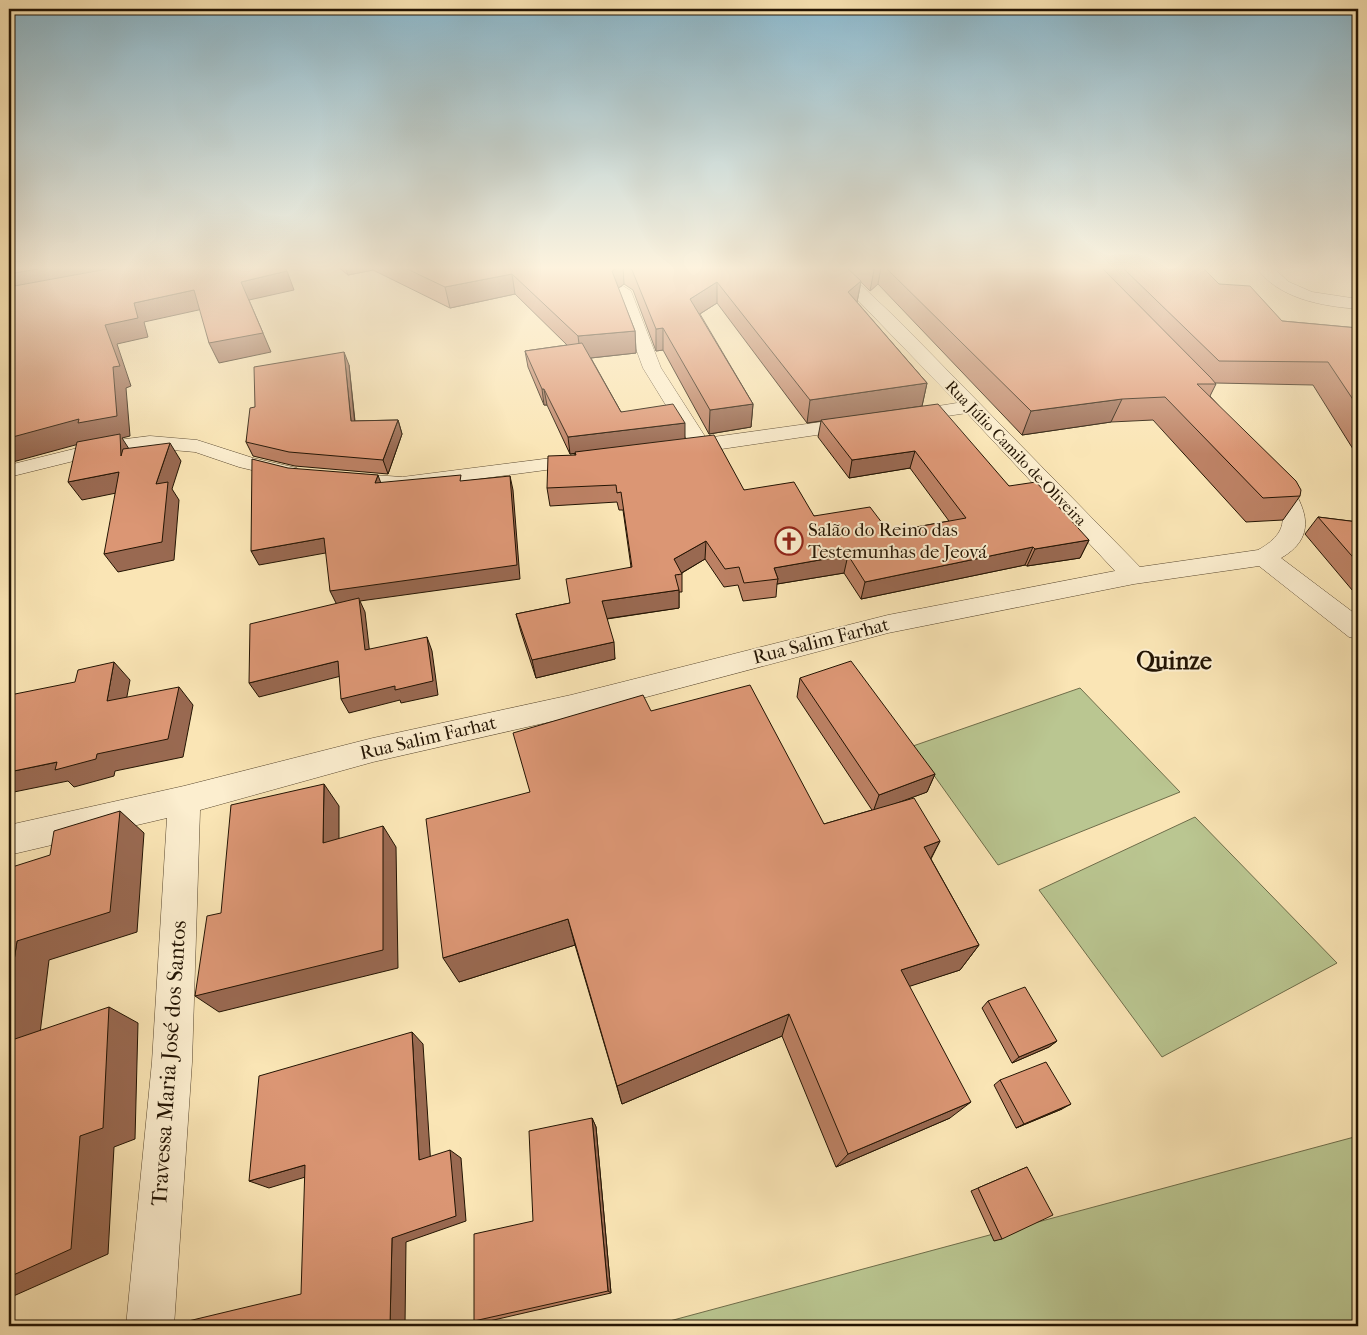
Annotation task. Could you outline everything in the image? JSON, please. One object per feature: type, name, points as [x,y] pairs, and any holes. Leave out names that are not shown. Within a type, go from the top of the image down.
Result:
[{"type":"street","points":[[637,329],[652,368],[701,446]]},
{"type":"street","name":"Rua Júlio Camilo de Oliveira","points":[[897,329],[1134,576]]},
{"type":"street","points":[[662,451],[972,407]]},
{"type":"street","points":[[9,471],[107,448],[138,443],[169,443],[197,446],[240,461],[295,474],[402,483],[604,458]]},
{"type":"street","name":"Rua Salim Farhat","points":[[9,840],[184,800],[373,750],[571,706],[888,624],[1134,576],[1264,557],[1278,551],[1285,544],[1295,528],[1296,514],[1283,488],[1255,455]]},
{"type":"street","points":[[1264,557],[1294,583],[1339,614],[1358,630]]},
{"type":"street","name":"Travessa Maria José dos Santos","points":[[150,1326],[172,1062],[184,800]]},
{"type":"green space","points":[[1080,688],[1180,792],[998,865],[913,746]]},
{"type":"green space","points":[[1195,817],[1337,963],[1162,1057],[1039,890]]},
{"type":"green space","points":[[1358,1136],[1358,1326],[651,1326]]},
{"type":"building","points":[[9,329],[107,329],[120,366],[113,367],[117,416],[78,423],[79,419],[9,438]]},
{"type":"building","points":[[205,329],[261,329],[263,333],[209,343]]},
{"type":"building","points":[[571,329],[634,329],[635,331],[578,336]]},
{"type":"building","points":[[664,329],[708,329],[753,404],[710,410]]},
{"type":"building","points":[[754,329],[880,329],[927,383],[810,400]]},
{"type":"building","points":[[948,329],[1163,329],[1216,384],[1197,384],[1296,481],[1301,490],[1300,496],[1263,498],[1165,397],[1122,399],[1031,411]]},
{"type":"building","points":[[1186,329],[1358,329],[1358,407],[1328,362],[1219,361]]},
{"type":"building","points":[[582,343],[621,412],[673,404],[685,423],[568,437],[544,389],[542,389],[525,351]]},
{"type":"building","points":[[344,352],[351,421],[398,420],[383,460],[289,452],[246,442],[250,408],[255,407],[254,367]]},
{"type":"building","points":[[938,404],[1009,486],[1036,482],[1089,540],[1035,549],[1033,547],[865,582],[848,555],[774,568],[778,579],[744,583],[739,567],[725,569],[706,541],[674,559],[682,574],[675,575],[679,590],[602,601],[614,642],[532,660],[516,614],[570,603],[566,579],[632,567],[621,492],[617,493],[616,485],[547,488],[548,456],[576,455],[575,452],[714,435],[744,490],[794,482],[814,516],[870,507],[889,532],[966,518],[915,451],[852,460],[821,420]]},
{"type":"building","points":[[120,434],[121,456],[123,449],[170,443],[156,484],[168,482],[162,542],[104,554],[119,472],[68,482],[77,442]]},
{"type":"building","points":[[252,459],[288,468],[378,475],[375,483],[461,475],[460,481],[510,476],[517,565],[330,591],[324,538],[251,551]]},
{"type":"building","points":[[1318,517],[1358,522],[1358,563]]},
{"type":"building","points":[[359,598],[365,650],[427,637],[433,681],[395,690],[395,686],[341,699],[338,661],[249,683],[250,624]]},
{"type":"building","points":[[851,661],[935,774],[879,795],[800,678]]},
{"type":"building","points":[[114,662],[107,701],[179,687],[168,739],[97,754],[96,759],[55,770],[57,762],[9,772],[10,695],[75,682],[78,670]]},
{"type":"building","points":[[750,685],[824,824],[914,798],[940,841],[924,847],[979,945],[901,970],[971,1102],[848,1154],[789,1014],[617,1086],[568,919],[443,958],[426,819],[530,792],[513,733],[643,695],[651,711]]},
{"type":"building","points":[[324,784],[323,843],[383,826],[383,950],[195,996],[207,916],[221,913],[231,805]]},
{"type":"building","points":[[120,811],[110,912],[17,941],[9,994],[9,868],[50,855],[54,831]]},
{"type":"building","points":[[1025,987],[1057,1041],[1019,1057],[988,1001]]},
{"type":"building","points":[[109,1007],[103,1128],[80,1136],[71,1249],[9,1277],[9,1041]]},
{"type":"building","points":[[412,1032],[419,1160],[450,1150],[456,1216],[392,1238],[390,1326],[180,1326],[180,1323],[301,1294],[305,1165],[249,1181],[259,1076]]},
{"type":"building","points":[[1046,1062],[1071,1104],[1024,1124],[1000,1080]]},
{"type":"building","points":[[592,1118],[608,1291],[474,1321],[474,1234],[533,1221],[529,1131]]},
{"type":"building","points":[[1027,1167],[1053,1215],[1002,1239],[978,1188]]},
{"type":"place","name":"Salão do Reino das Testemunhas de Jeová","points":[[789,541]]},
{"type":"district","name":"Quinze","points":[[1174,661]]}]
